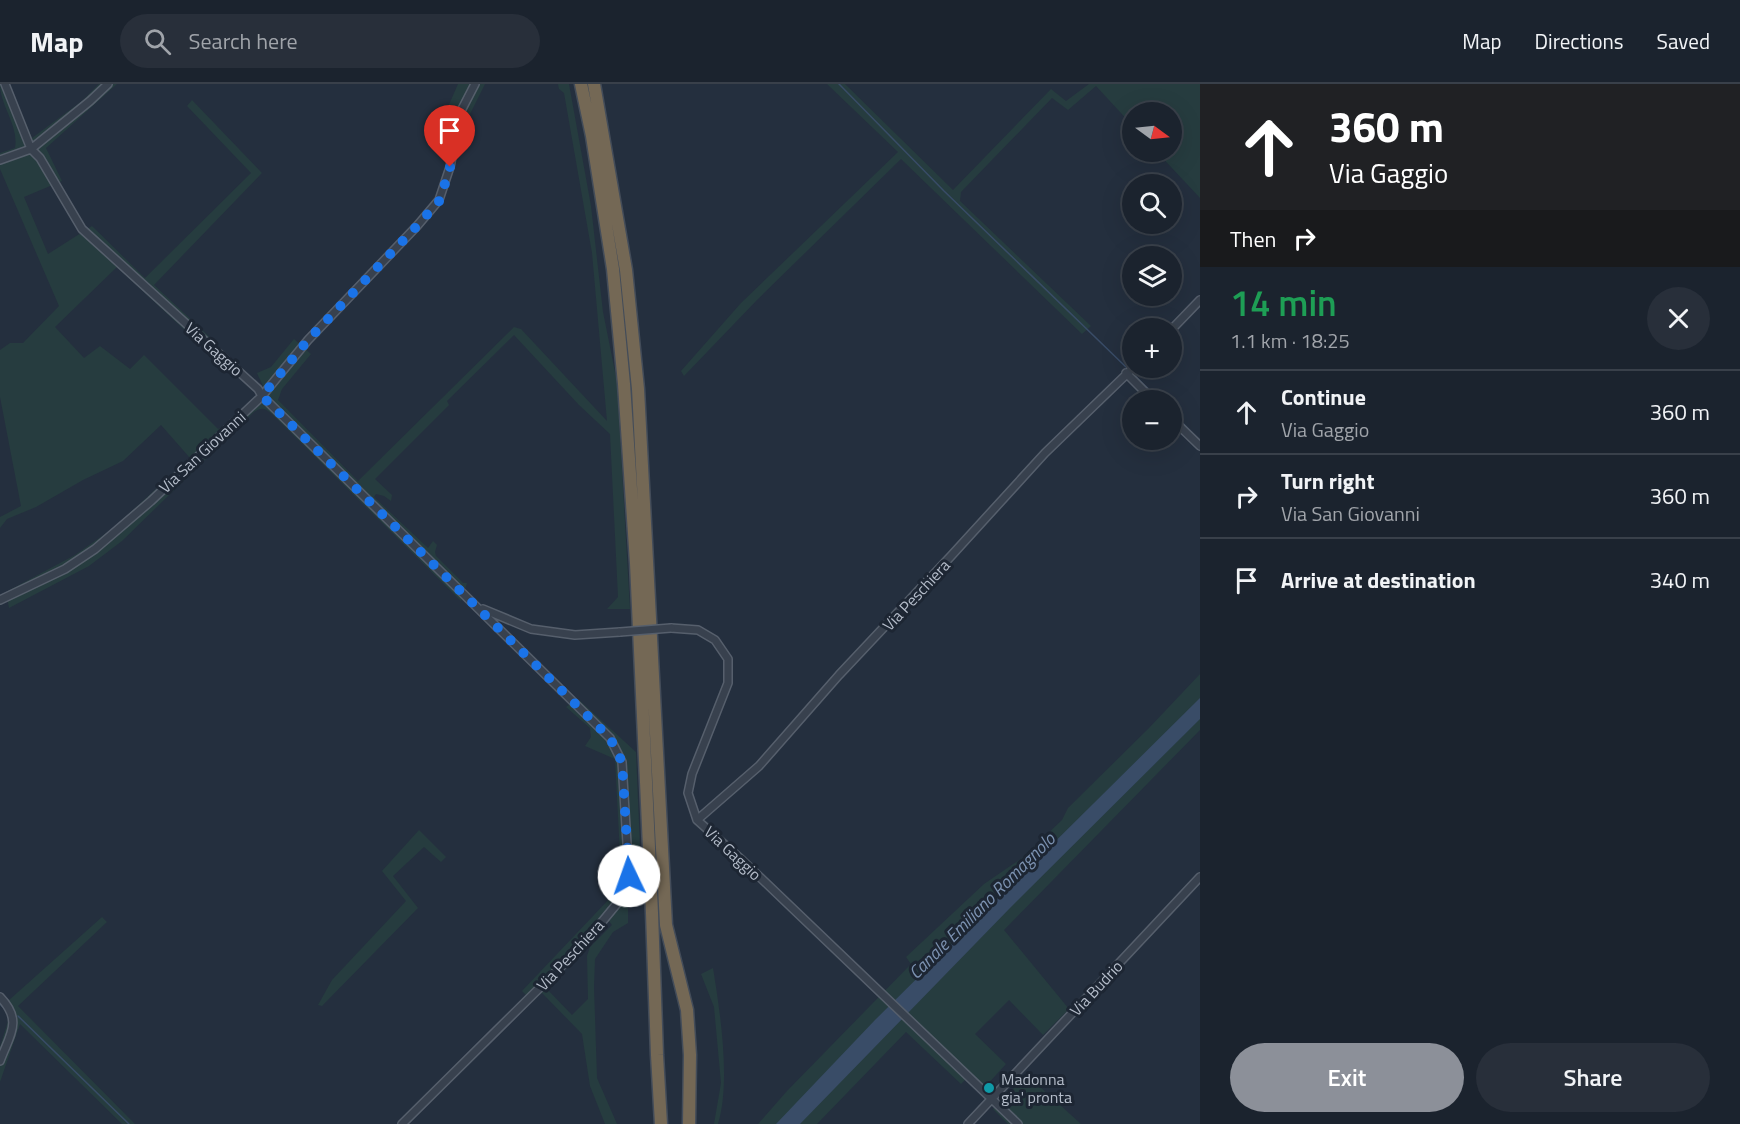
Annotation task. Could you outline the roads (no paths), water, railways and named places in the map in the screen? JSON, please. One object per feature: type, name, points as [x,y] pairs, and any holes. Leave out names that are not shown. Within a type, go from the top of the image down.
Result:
[{"type":"highway","points":[[581,84],[592,136],[613,269],[624,384],[637,587],[661,1124]]},
{"type":"highway","points":[[594,84],[626,270],[636,377],[666,925],[687,1010],[690,1065],[689,1124]]},
{"type":"street","name":"Via Gaggio","points":[[5,84],[31,149],[40,158],[81,229],[258,389],[262,396],[485,615]]},
{"type":"street","points":[[0,160],[31,149],[108,84]]},
{"type":"street","name":"Via San Giovanni","points":[[0,600],[65,568],[95,549],[151,501],[262,396],[308,340],[440,200],[450,167],[461,111],[475,84]]},
{"type":"street","points":[[1182,318],[1200,300]]},
{"type":"street","name":"Via Peschiera","points":[[697,820],[759,766],[839,675],[1045,453],[1122,377]]},
{"type":"street","points":[[1131,378],[1143,390]]},
{"type":"street","points":[[1182,429],[1200,446]]},
{"type":"street","name":"Via Gaggio","points":[[476,606],[531,629],[575,635],[671,628],[698,630],[715,640],[728,659],[728,683],[692,774],[688,794],[697,820],[1018,1124]]},
{"type":"street","name":"Via Peschiera","points":[[402,1124],[582,946],[620,900],[629,876],[622,762],[610,738],[485,615]]},
{"type":"street","name":"Via Budrio","points":[[968,1124],[1200,877]]},
{"type":"street","points":[[0,997],[14,1016],[0,1061]]},
{"type":"water","points":[[1200,698],[1200,719],[1010,908],[800,1124],[776,1124],[875,1020]]},
{"type":"waterway","points":[[839,84],[944,191],[1122,363]]},
{"type":"waterway","points":[[1137,378],[1150,390]]},
{"type":"waterway","points":[[1182,422],[1200,441]]},
{"type":"waterway","points":[[0,1004],[6,1010]]},
{"type":"waterway","points":[[18,1016],[129,1124]]},
{"type":"place","name":"Madonna gia' pronta","points":[[989,1088]]},
{"type":"water label","name":"Canale Emiliano Romagnolo","points":[[982,906]]}]
